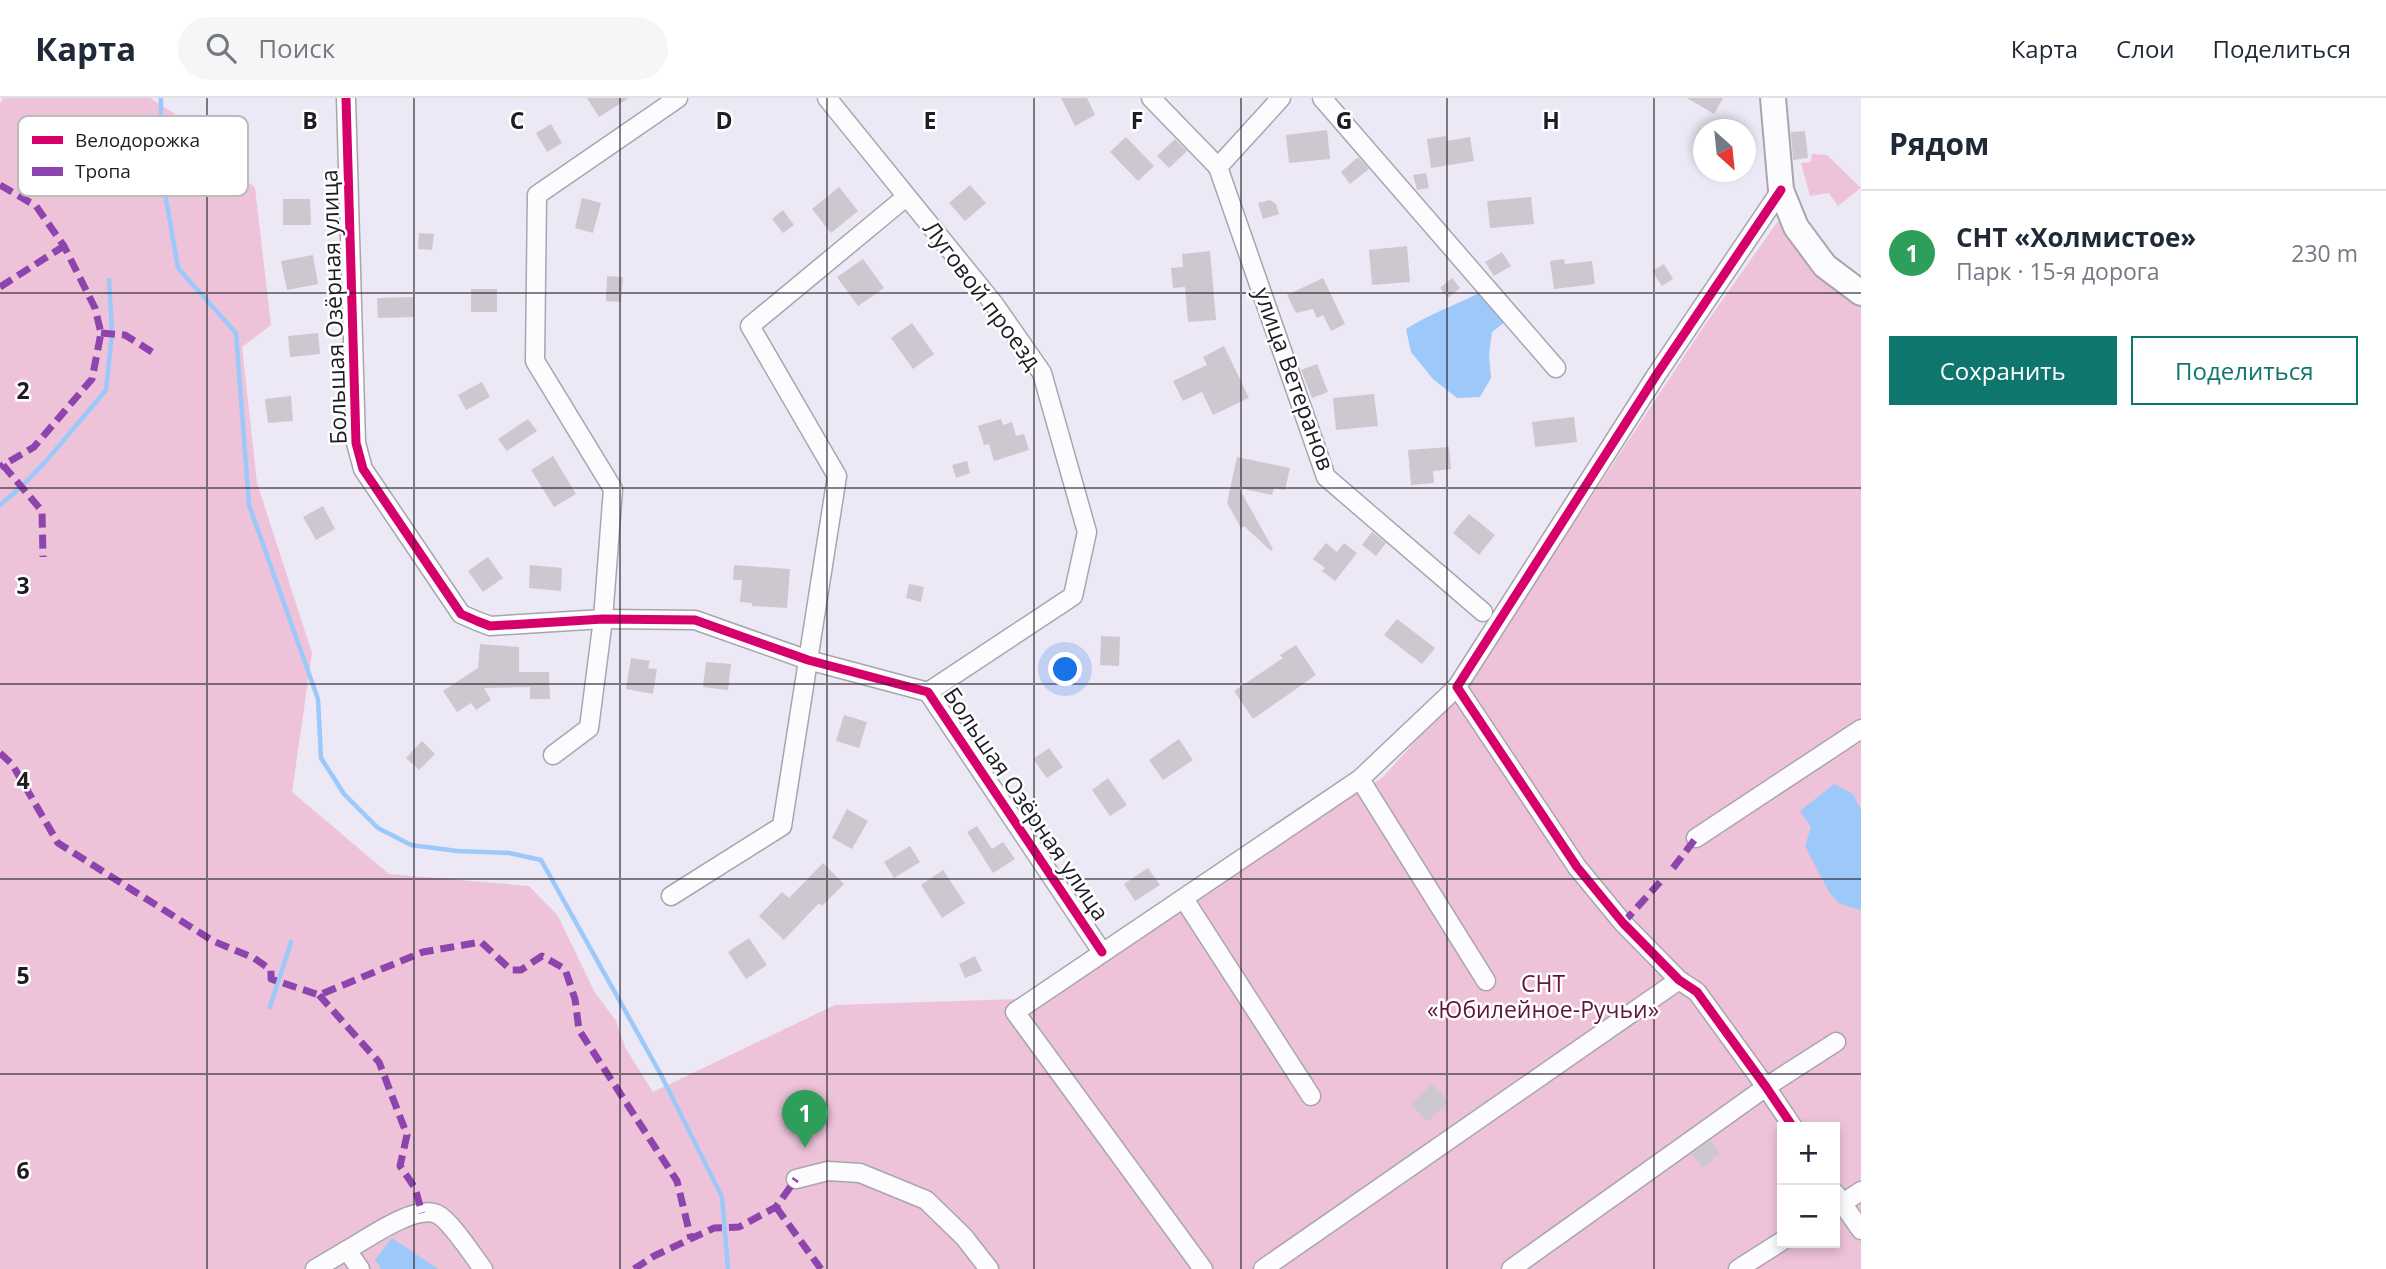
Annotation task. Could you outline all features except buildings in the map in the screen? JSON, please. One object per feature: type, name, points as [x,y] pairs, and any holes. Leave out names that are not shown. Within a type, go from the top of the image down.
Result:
[{"type":"street","name":"Большая Озёрная улица","points":[[346,98],[356,443],[363,469],[461,614],[490,626],[603,619],[695,621],[808,660],[928,692],[1102,952]]},
{"type":"street","points":[[553,755],[589,728],[603,619],[613,489],[535,361],[537,195],[678,98]]},
{"type":"street","name":"Луговой проезд","points":[[827,98],[994,304],[1042,373],[1087,532],[1073,596],[928,692]]},
{"type":"street","name":"улица Ветеранов","points":[[1151,98],[1218,167],[1326,477],[1483,612]]},
{"type":"street","points":[[1218,167],[1281,98]]},
{"type":"street","points":[[1322,98],[1556,368]]},
{"type":"street","points":[[1773,98],[1781,190],[1796,227],[1825,266],[1861,293]]},
{"type":"street","points":[[1203,1269],[1015,1012],[1360,779],[1457,687],[1657,374],[1781,190]]},
{"type":"street","points":[[671,896],[782,826],[837,476],[750,326],[906,197]]},
{"type":"street","points":[[1457,687],[1577,867],[1623,923],[1679,981],[1697,992],[1790,1122]]},
{"type":"street","points":[[1696,838],[1861,729]]},
{"type":"street","points":[[1360,779],[1486,981]]},
{"type":"street","points":[[1184,900],[1311,1097]]},
{"type":"street","points":[[1263,1269],[1679,981]]},
{"type":"street","points":[[1511,1269],[1766,1087],[1836,1042]]},
{"type":"street","points":[[796,1179],[828,1171],[860,1173],[926,1200],[964,1237],[989,1269]]},
{"type":"street","points":[[1840,1200],[1861,1191]]},
{"type":"street","points":[[1840,1205],[1861,1230]]},
{"type":"street","points":[[315,1269],[404,1218],[422,1213],[437,1214],[483,1269]]},
{"type":"street","points":[[1738,1269],[1777,1244]]},
{"type":"street","points":[[347,1250],[360,1269]]},
{"type":"green space","name":"СНТ «Юбилейное-Ручьи»","points":[[3,98],[150,98],[178,116],[18,116],[18,196],[248,196],[248,182],[255,188],[271,325],[242,347],[257,483],[312,653],[292,792],[389,874],[529,886],[558,916],[594,991],[616,1021],[626,1049],[653,1092],[835,1005],[1019,999],[1382,778],[1470,681],[1702,329],[1778,221],[1833,282],[1861,297],[1861,1269],[0,1269],[0,104]]},
{"type":"green space","points":[[1812,154],[1827,155],[1861,188],[1838,206],[1829,193],[1810,196],[1801,163],[1811,162]]},
{"type":"water","points":[[1481,292],[1505,322],[1492,332],[1489,354],[1491,378],[1480,397],[1457,398],[1433,379],[1411,352],[1406,329]]},
{"type":"water","points":[[1834,784],[1853,794],[1861,810],[1861,910],[1840,904],[1829,892],[1805,846],[1811,827],[1800,811]]},
{"type":"water","points":[[392,1238],[438,1269],[381,1269],[375,1260]]},
{"type":"waterway","points":[[161,98],[161,116]]},
{"type":"waterway","points":[[166,196],[178,268],[236,333],[249,505],[318,699],[321,758],[344,794],[378,828],[411,845],[457,851],[509,853],[541,860],[660,1073],[722,1197],[728,1269]]},
{"type":"waterway","points":[[0,505],[47,460],[106,390],[112,333],[109,280]]},
{"type":"waterway","points":[[270,1007],[291,942]]},
{"type":"marked path","points":[[0,185],[18,196]]},
{"type":"marked path","points":[[0,467],[34,447],[92,379],[101,333],[95,308],[64,246],[36,206],[19,196]]},
{"type":"marked path","points":[[0,287],[64,246]]},
{"type":"marked path","points":[[101,333],[125,335],[152,352]]},
{"type":"marked path","points":[[3,465],[42,511],[43,557]]},
{"type":"marked path","points":[[0,753],[12,764],[58,843],[213,941],[254,958],[271,970],[271,979],[319,995],[423,952],[481,942],[511,970],[521,970],[542,956],[565,969],[575,999],[579,1030],[677,1181],[691,1239]]},
{"type":"marked path","points":[[1673,868],[1696,838]]},
{"type":"marked path","points":[[1623,923],[1660,882]]},
{"type":"marked path","points":[[319,995],[379,1062],[407,1135],[400,1166],[415,1188],[422,1213]]},
{"type":"marked path","points":[[634,1269],[654,1256],[714,1228],[739,1227],[776,1207],[796,1179]]},
{"type":"marked path","points":[[776,1207],[821,1269]]},
{"type":"cycle path","points":[[346,98],[356,443],[363,469],[461,614],[490,626],[603,619],[695,620],[808,660],[928,692],[1102,952]]},
{"type":"cycle path","points":[[1781,190],[1657,374],[1457,687],[1577,867],[1623,923],[1679,980],[1697,992],[1790,1122]]},
{"type":"place","name":"СНТ «Холмистое»","points":[[805,1148]]}]
